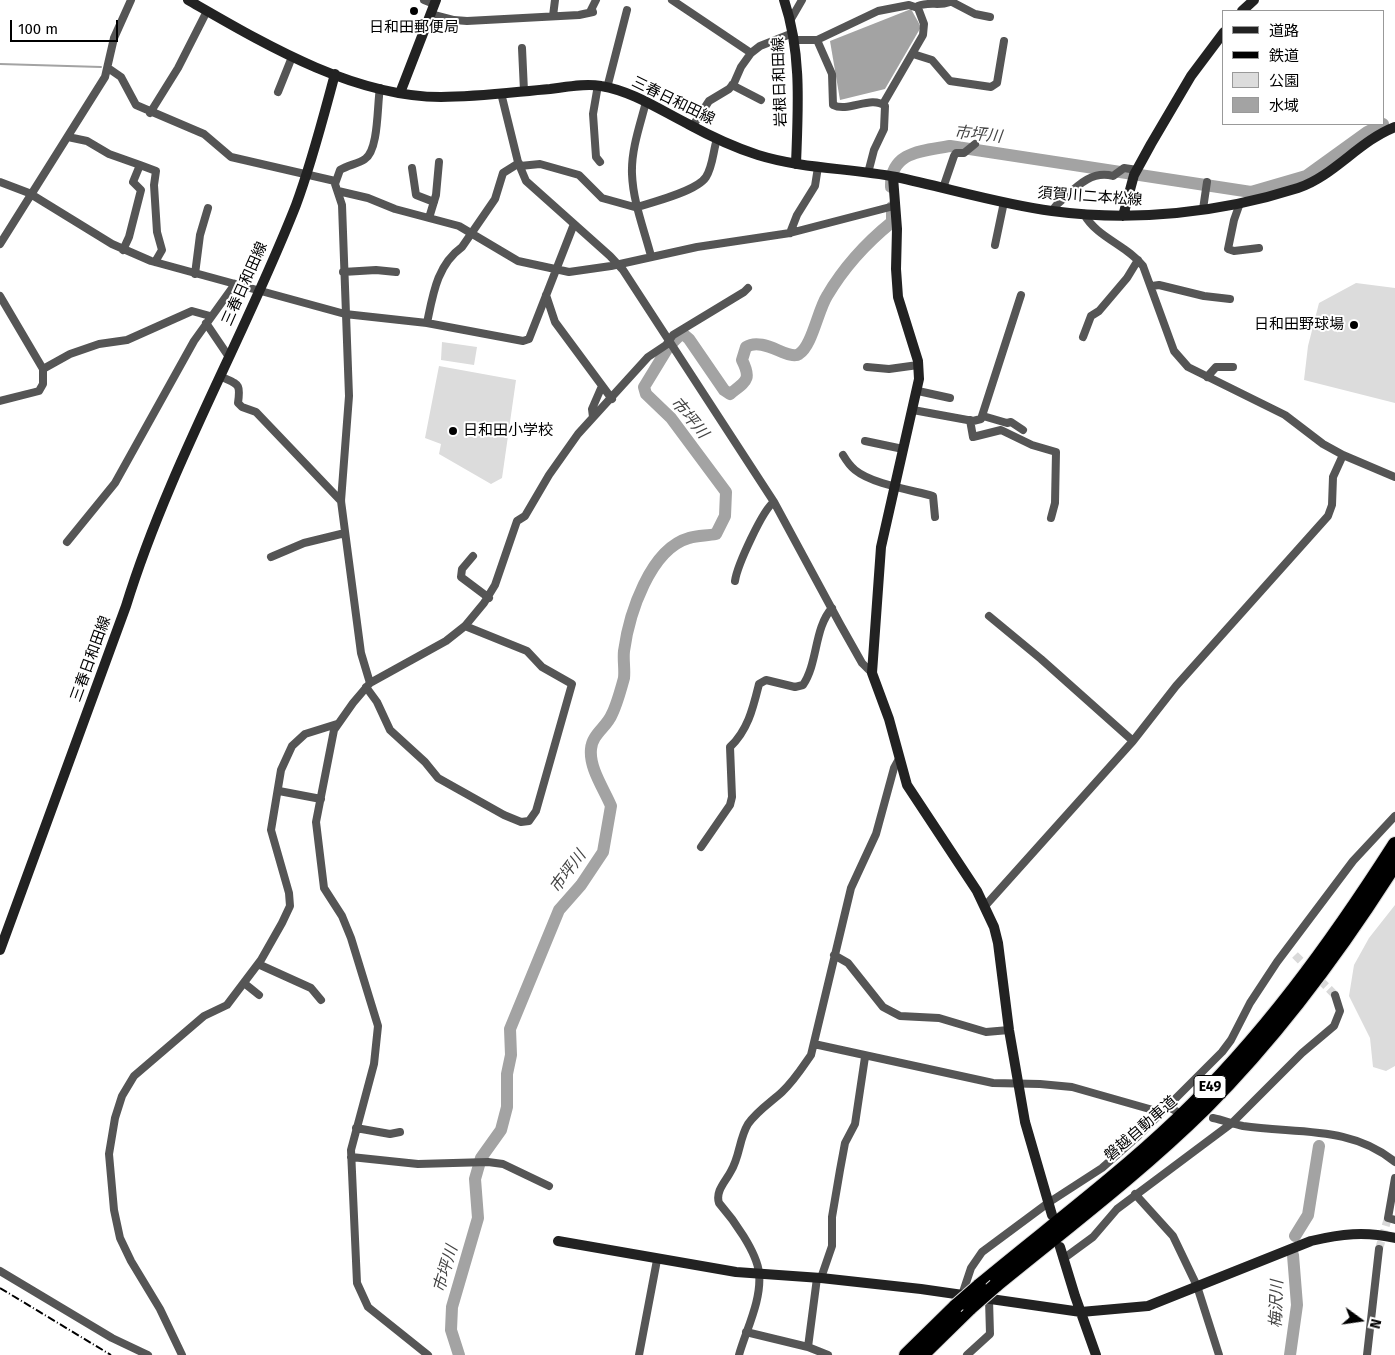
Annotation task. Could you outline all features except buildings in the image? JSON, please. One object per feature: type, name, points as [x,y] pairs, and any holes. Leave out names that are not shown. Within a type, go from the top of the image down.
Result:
[{"type":"highway","name":"磐越自動車道","points":[[906,1355],[959,1301],[1176,1122],[1227,1070],[1299,985],[1395,844]]},
{"type":"highway","name":"磐越自動車道","points":[[922,1355],[970,1308],[992,1292],[1151,1158],[1236,1077],[1308,992],[1354,927],[1395,864]]},
{"type":"main road","points":[[188,0],[256,40],[335,74]]},
{"type":"main road","name":"岩根日和田線","points":[[784,0],[791,19],[794,36],[798,80],[796,164]]},
{"type":"main road","points":[[1243,10],[1254,0]]},
{"type":"main road","points":[[400,93],[434,6]]},
{"type":"main road","points":[[1123,216],[1137,170],[1191,76],[1222,35]]},
{"type":"main road","name":"三春日和田線","points":[[0,950],[126,606],[140,561],[228,357],[294,211],[335,74],[400,93],[444,97],[603,87],[646,102],[717,139],[762,156],[796,164]]},
{"type":"main road","name":"須賀川二本松線","points":[[796,164],[893,177],[1053,211],[1139,217],[1240,203],[1309,183],[1375,136],[1395,127]]},
{"type":"main road","points":[[893,177],[897,229],[896,269],[898,297],[918,366],[918,391],[894,486],[880,552],[872,673],[889,719],[907,785],[977,891],[998,943],[1017,1084],[1025,1122],[1052,1215]]},
{"type":"main road","points":[[558,1241],[657,1260],[760,1274],[819,1278],[959,1301],[992,1292],[1081,1312],[1148,1306],[1311,1241],[1362,1232],[1395,1238]]},
{"type":"main road","points":[[1060,1247],[1096,1355]]},
{"type":"street","points":[[0,244],[68,137],[108,68],[114,38],[131,0]]},
{"type":"street","points":[[424,0],[467,21],[592,12],[596,0]]},
{"type":"street","points":[[553,16],[555,0]]},
{"type":"street","points":[[672,0],[751,53]]},
{"type":"street","points":[[791,19],[802,0]]},
{"type":"street","points":[[692,127],[709,101],[732,85],[751,53],[766,43],[794,36],[817,40],[893,4],[909,5],[952,1],[975,14],[990,17]]},
{"type":"street","points":[[883,104],[923,35],[924,24],[919,4]]},
{"type":"street","points":[[600,162],[596,157],[593,114],[628,10]]},
{"type":"street","points":[[150,112],[178,68],[207,11]]},
{"type":"street","points":[[817,40],[832,74],[833,105],[841,107],[876,102],[883,104]]},
{"type":"street","points":[[913,54],[932,60],[950,81],[991,87],[997,83],[1004,41]]},
{"type":"street","points":[[522,48],[524,91]]},
{"type":"street","points":[[278,92],[292,56]]},
{"type":"street","points":[[108,68],[121,78],[136,105],[204,134],[231,157],[307,172],[335,181]]},
{"type":"street","points":[[732,85],[761,100]]},
{"type":"street","points":[[380,88],[371,152],[365,159],[340,170],[335,181],[342,205],[349,396],[341,501],[361,654],[368,685],[390,730],[425,762],[438,778],[504,815],[521,822],[528,821],[536,811],[572,684],[570,681],[542,667],[528,651],[464,626]]},
{"type":"street","points":[[502,93],[519,165],[526,181],[618,264],[774,502],[862,663],[872,673]]},
{"type":"street","points":[[646,102],[633,165],[637,207],[651,256]]},
{"type":"street","points":[[868,173],[874,150],[884,129],[886,111],[883,104]]},
{"type":"street","points":[[68,137],[86,141],[109,154],[156,171],[154,185],[157,232],[162,250],[155,262]]},
{"type":"street","points":[[427,323],[437,280],[454,252],[462,247],[496,199],[503,172],[519,165],[540,164],[579,175],[602,198],[637,207],[692,188],[702,182],[710,170],[717,139]]},
{"type":"street","points":[[943,188],[956,153],[964,153],[975,144]]},
{"type":"street","points":[[429,218],[434,202],[439,162]]},
{"type":"street","points":[[123,250],[129,237],[141,190],[133,182],[140,165]]},
{"type":"street","points":[[790,233],[797,215],[814,186],[818,166]]},
{"type":"street","points":[[412,168],[416,195],[434,202]]},
{"type":"street","points":[[1053,211],[1057,204],[1082,181],[1104,174],[1114,176],[1124,168],[1137,170]]},
{"type":"street","points":[[0,182],[32,195],[123,250],[155,262],[345,314],[427,323],[523,341],[529,339],[554,270],[574,224]]},
{"type":"street","points":[[1203,209],[1207,182]]},
{"type":"street","points":[[338,191],[368,198],[394,209],[459,226],[512,258],[554,270],[570,272],[651,256],[790,233],[894,206]]},
{"type":"street","points":[[995,245],[1004,202]]},
{"type":"street","points":[[1240,203],[1234,220],[1228,249],[1234,251],[1259,248]]},
{"type":"street","points":[[195,274],[200,235],[208,208]]},
{"type":"street","points":[[1084,214],[1090,224],[1138,260],[1152,286],[1176,355],[1188,368],[1239,391],[1294,420],[1323,444],[1343,455],[1395,477]]},
{"type":"street","points":[[1083,337],[1091,316],[1099,311],[1127,278],[1138,260]]},
{"type":"street","points":[[343,272],[376,270],[396,272]]},
{"type":"street","points":[[67,542],[115,483],[208,319],[235,284]]},
{"type":"street","points":[[1152,286],[1159,285],[1204,296],[1230,299]]},
{"type":"street","points":[[428,1355],[368,1307],[359,1290],[351,1157],[356,1128],[374,1064],[378,1026],[351,938],[342,916],[324,888],[316,826],[337,724],[368,685],[446,641],[464,626],[489,598],[517,521],[525,516],[570,444],[648,357],[700,317],[748,288]]},
{"type":"street","points":[[546,295],[555,322],[612,398]]},
{"type":"street","points":[[913,410],[978,421],[983,416],[1021,295]]},
{"type":"street","points":[[0,296],[43,369],[43,384],[39,391],[0,401]]},
{"type":"street","points":[[43,369],[70,354],[99,344],[126,340],[192,311],[208,319],[228,357]]},
{"type":"street","points":[[866,367],[918,366]]},
{"type":"street","points":[[1207,377],[1216,366],[1233,367]]},
{"type":"street","points":[[220,376],[237,384],[240,388],[238,403],[242,407],[256,412],[341,501]]},
{"type":"street","points":[[593,417],[592,409],[602,386]]},
{"type":"street","points":[[918,391],[950,398]]},
{"type":"street","points":[[983,416],[1007,424],[1011,422],[1023,430]]},
{"type":"street","points":[[970,420],[973,437],[1001,430],[1056,452],[1055,503],[1050,518]]},
{"type":"street","points":[[865,441],[904,449]]},
{"type":"street","points":[[842,455],[855,470],[894,486],[933,496],[935,517]]},
{"type":"street","points":[[984,906],[1133,741],[1176,686],[1328,516],[1332,504],[1333,477],[1343,455]]},
{"type":"street","points":[[735,581],[749,542],[765,511],[774,502]]},
{"type":"street","points":[[271,557],[304,542],[345,533]]},
{"type":"street","points":[[473,556],[462,569],[461,577],[489,598]]},
{"type":"street","points":[[701,847],[730,805],[732,797],[730,747],[737,741],[748,723],[759,684],[766,680],[794,687],[802,685],[811,666],[826,617],[832,608]]},
{"type":"street","points":[[989,616],[1042,659],[1133,741]]},
{"type":"street","points":[[182,1355],[160,1309],[130,1261],[120,1238],[114,1210],[110,1146],[120,1101],[134,1076],[204,1016],[224,1008],[258,964],[287,915],[290,906],[286,877],[271,836],[271,823],[284,760],[296,741],[310,732],[337,724]]},
{"type":"street","points":[[739,1355],[759,1286],[760,1274],[756,1257],[720,1203],[719,1194],[734,1166],[742,1137],[748,1125],[801,1071],[814,1044],[851,888],[876,834],[899,760]]},
{"type":"street","points":[[279,791],[321,799]]},
{"type":"street","points":[[959,1301],[971,1268],[978,1256],[1048,1203],[1102,1168],[1205,1070],[1231,1040],[1250,1003],[1288,948],[1353,861],[1395,816]]},
{"type":"street","points":[[1288,948],[1295,955]]},
{"type":"street","points":[[834,955],[848,964],[883,1007],[900,1016],[938,1018],[986,1032],[1009,1030]]},
{"type":"street","points":[[258,964],[311,988],[321,1000]]},
{"type":"street","points":[[244,983],[259,995]]},
{"type":"street","points":[[1063,1260],[1083,1247],[1117,1209],[1135,1194],[1232,1122],[1302,1053],[1334,1026],[1340,1011],[1335,995]]},
{"type":"street","points":[[814,1044],[865,1057],[993,1083],[1072,1087],[1176,1111]]},
{"type":"street","points":[[808,1347],[819,1278],[832,1246],[832,1217],[844,1146],[855,1124],[865,1057]]},
{"type":"street","points":[[1213,1118],[1242,1126],[1330,1133],[1352,1138],[1372,1146],[1395,1162]]},
{"type":"street","points":[[356,1128],[390,1134],[400,1132]]},
{"type":"street","points":[[351,1157],[418,1164],[488,1162],[503,1164],[550,1186]]},
{"type":"street","points":[[1395,1178],[1388,1218],[1395,1220]]},
{"type":"street","points":[[1135,1194],[1173,1236],[1197,1286],[1219,1355]]},
{"type":"street","points":[[1366,1355],[1379,1249]]},
{"type":"street","points":[[639,1355],[657,1260]]},
{"type":"street","points":[[0,1271],[104,1334],[148,1355]]},
{"type":"street","points":[[967,1355],[990,1334],[992,1292]]},
{"type":"street","points":[[746,1332],[808,1347],[828,1355]]},
{"type":"green space","name":"日和田野球場","points":[[1356,283],[1395,288],[1395,403],[1304,380],[1308,346],[1319,303]]},
{"type":"green space","points":[[442,342],[477,347],[474,365],[441,360]]},
{"type":"green space","points":[[439,366],[516,380],[502,478],[491,484],[439,454],[441,444],[425,438]]},
{"type":"green space","points":[[1395,905],[1395,1066],[1386,1071],[1373,1067],[1370,1038],[1349,996],[1354,965],[1369,938]]},
{"type":"water","points":[[911,9],[921,27],[885,89],[840,100],[830,41]]},
{"type":"waterway","points":[[0,64],[101,67]]},
{"type":"waterway","name":"市坪川","points":[[891,187],[892,175],[896,166],[902,160],[919,152],[950,146],[1251,192],[1306,176],[1367,132],[1381,125]]},
{"type":"waterway","name":"市坪川","points":[[459,1355],[451,1330],[452,1307],[478,1218],[475,1179],[481,1158],[501,1130],[507,1107],[507,1074],[511,1055],[510,1029],[559,910],[581,885],[603,852],[611,806],[592,764],[591,749],[594,739],[610,719],[619,696],[624,678],[624,651],[636,602],[653,569],[663,555],[675,544],[689,538],[716,534],[725,516],[726,492],[671,418],[646,394],[644,387],[669,346],[682,333],[689,339],[724,390],[730,394],[746,380],[747,372],[742,360],[746,347],[760,344],[789,354],[799,354],[808,344],[824,302],[848,265],[873,238],[892,222],[892,207]]},
{"type":"waterway","name":"梅沢川","points":[[1295,1236],[1308,1215],[1319,1146]]},
{"type":"waterway","name":"梅沢川","points":[[1290,1355],[1297,1305],[1293,1255]]},
{"type":"tunnel","points":[[1295,955],[1335,995]]},
{"type":"tunnel","points":[[1379,1249],[1388,1218]]},
{"type":"railway","points":[[0,1288],[111,1355]]},
{"type":"place","name":"日和田郵便局","points":[[414,11]]},
{"type":"place","name":"日和田野球場","points":[[1354,325]]},
{"type":"place","name":"日和田小学校","points":[[453,431]]}]
